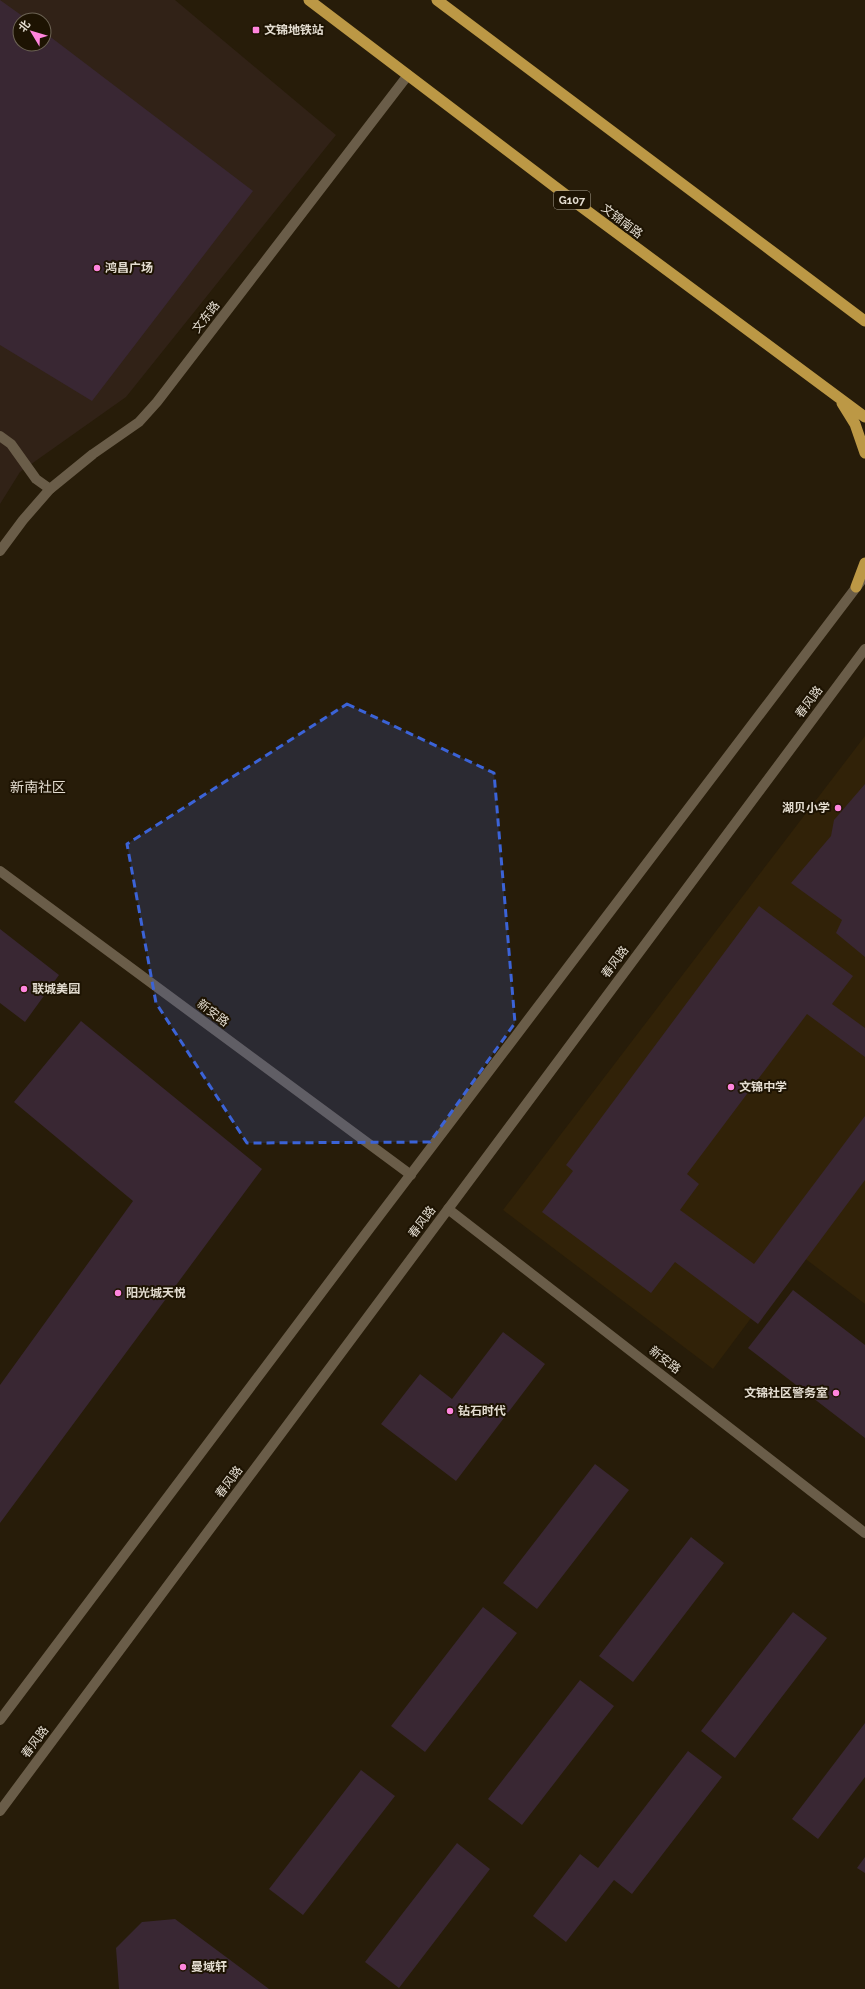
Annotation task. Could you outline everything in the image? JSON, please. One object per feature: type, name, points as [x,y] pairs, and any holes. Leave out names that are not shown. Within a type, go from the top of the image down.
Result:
[{"type":"highway","name":"文锦南路","points":[[308,0],[865,417]]},
{"type":"highway","points":[[437,0],[865,321]]},
{"type":"highway","points":[[852,312],[865,317]]},
{"type":"highway","points":[[838,397],[855,424],[865,453]]},
{"type":"highway","points":[[856,587],[865,563]]},
{"type":"street","name":"文东路","points":[[0,551],[23,520],[50,489],[94,454],[139,422],[157,402],[408,76]]},
{"type":"street","points":[[0,436],[11,444],[36,479],[50,489]]},
{"type":"street","points":[[0,1720],[865,575]]},
{"type":"street","name":"春风路","points":[[0,1811],[865,649]]},
{"type":"street","name":"新安路","points":[[0,871],[411,1175]]},
{"type":"street","name":"新安路","points":[[448,1209],[865,1533]]},
{"type":"highlighted area","points":[[347,704],[494,773],[515,1023],[430,1142],[247,1143],[156,1003],[127,844]]},
{"type":"shaded area","points":[[0,0],[175,0],[336,135],[126,397],[20,472],[0,504]]},
{"type":"shaded area","name":"文锦中学","points":[[865,736],[865,1304],[799,1254],[713,1369],[503,1210]]},
{"type":"building","name":"鸿昌广场","points":[[0,0],[17,12],[12,12],[12,52],[52,52],[52,38],[253,191],[92,401],[0,345]]},
{"type":"building","points":[[865,784],[865,957],[836,933],[842,920],[791,883],[831,836],[834,820]]},
{"type":"building","points":[[759,906],[853,976],[832,1004],[865,1028],[865,1057],[807,1014],[687,1174],[699,1184],[680,1210],[754,1264],[865,1116],[865,1180],[758,1324],[675,1262],[651,1293],[542,1212],[573,1171],[566,1165]]},
{"type":"building","name":"联城美园","points":[[0,929],[59,975],[25,1022],[0,1003]]},
{"type":"building","name":"阳光城天悦","points":[[81,1021],[262,1169],[0,1523],[0,1385],[133,1201],[14,1102]]},
{"type":"building","name":"文锦社区警务室","points":[[793,1290],[865,1345],[865,1438],[748,1348]]},
{"type":"building","name":"钻石时代","points":[[503,1332],[545,1364],[456,1481],[381,1424],[420,1374],[452,1399]]},
{"type":"building","points":[[595,1464],[629,1490],[537,1609],[503,1583]]},
{"type":"building","points":[[691,1537],[724,1563],[633,1682],[599,1656]]},
{"type":"building","points":[[483,1607],[517,1633],[425,1752],[391,1726]]},
{"type":"building","points":[[793,1612],[827,1638],[735,1758],[701,1731]]},
{"type":"building","points":[[580,1680],[614,1706],[522,1825],[488,1799]]},
{"type":"building","points":[[865,1723],[865,1777],[818,1839],[792,1819]]},
{"type":"building","points":[[688,1751],[722,1777],[632,1894],[614,1880],[566,1942],[533,1916],[580,1854],[598,1868]]},
{"type":"building","points":[[361,1770],[395,1796],[303,1915],[269,1889]]},
{"type":"building","points":[[457,1843],[490,1869],[399,1988],[365,1962]]},
{"type":"building","points":[[865,1857],[865,1873],[857,1868]]},
{"type":"building","points":[[175,1919],[269,1989],[119,1989],[116,1948],[142,1922]]},
{"type":"place","name":"文锦地铁站","points":[[256,30]]},
{"type":"place","name":"鸿昌广场","points":[[97,268]]},
{"type":"place","name":"湖贝小学","points":[[838,808]]},
{"type":"place","name":"联城美园","points":[[24,989]]},
{"type":"place","name":"文锦中学","points":[[731,1087]]},
{"type":"place","name":"阳光城天悦","points":[[118,1293]]},
{"type":"place","name":"文锦社区警务室","points":[[836,1393]]},
{"type":"place","name":"钻石时代","points":[[450,1411]]},
{"type":"place","name":"曼域轩","points":[[183,1967]]},
{"type":"district","name":"新南社区","points":[[38,787]]}]
